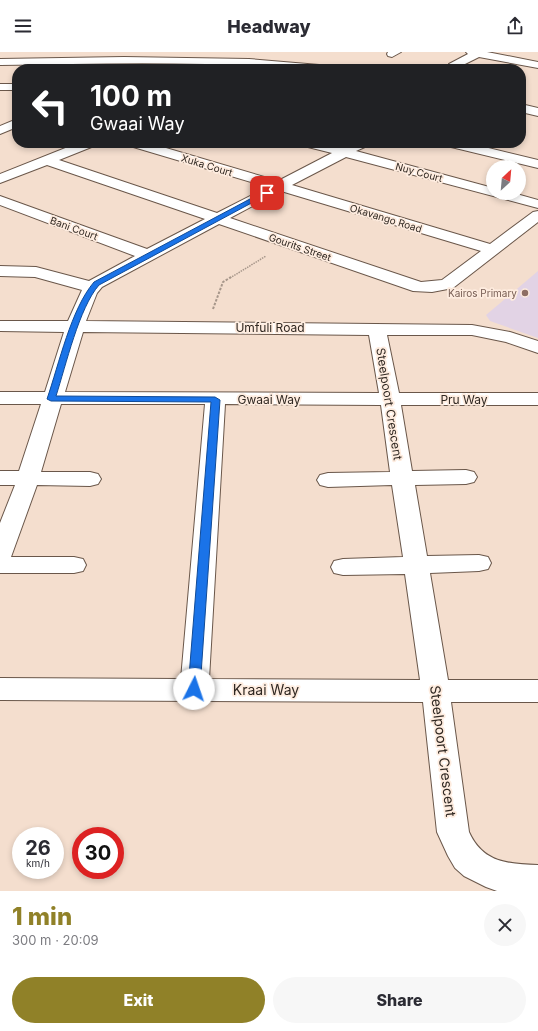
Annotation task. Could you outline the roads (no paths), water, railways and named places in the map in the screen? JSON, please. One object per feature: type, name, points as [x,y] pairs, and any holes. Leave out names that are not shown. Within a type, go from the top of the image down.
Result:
[{"type":"street","points":[[181,64],[213,52]]},
{"type":"street","points":[[517,61],[535,52]]},
{"type":"street","points":[[456,64],[475,53],[538,65]]},
{"type":"street","points":[[0,62],[189,61],[304,62],[312,64]]},
{"type":"street","points":[[527,75],[538,69]]},
{"type":"street","points":[[0,87],[12,87]]},
{"type":"street","points":[[526,109],[538,112]]},
{"type":"street","points":[[0,130],[12,125]]},
{"type":"street","points":[[0,179],[76,148]]},
{"type":"street","name":"Xuka Court","points":[[151,148],[280,186]]},
{"type":"street","name":"Nuy Court","points":[[328,148],[486,191]]},
{"type":"street","points":[[0,555],[28,479],[51,399],[75,327],[88,292],[92,287],[106,277],[352,148]]},
{"type":"street","points":[[472,148],[538,164]]},
{"type":"street","name":"Gourits Street","points":[[46,160],[413,286],[426,288],[447,284],[538,215]]},
{"type":"street","name":"Okavango Road","points":[[280,186],[492,250]]},
{"type":"street","name":"Bani Court","points":[[0,200],[148,255]]},
{"type":"street","name":"Nuy Court","points":[[522,200],[538,204]]},
{"type":"street","points":[[0,271],[36,272],[92,287]]},
{"type":"street","name":"Umfuli Road","points":[[0,326],[484,331],[510,337],[538,347]]},
{"type":"street","name":"Steelpoort Crescent","points":[[377,329],[390,400],[401,478],[436,691],[453,832],[456,840],[467,857],[483,871],[508,880],[538,880]]},
{"type":"street","name":"Gwaai Way","points":[[0,398],[390,400]]},
{"type":"street","name":"Pru Way","points":[[390,400],[538,399]]},
{"type":"street","points":[[194,689],[215,400]]},
{"type":"street","name":"Steelpoort Crescent","points":[[328,480],[466,477]]},
{"type":"street","points":[[0,478],[90,479]]},
{"type":"street","points":[[343,567],[479,563]]},
{"type":"street","points":[[0,564],[74,565]]},
{"type":"street","name":"Kraai Way","points":[[0,689],[538,691]]},
{"type":"place","name":"Kairos Primary","points":[[525,293]]}]
